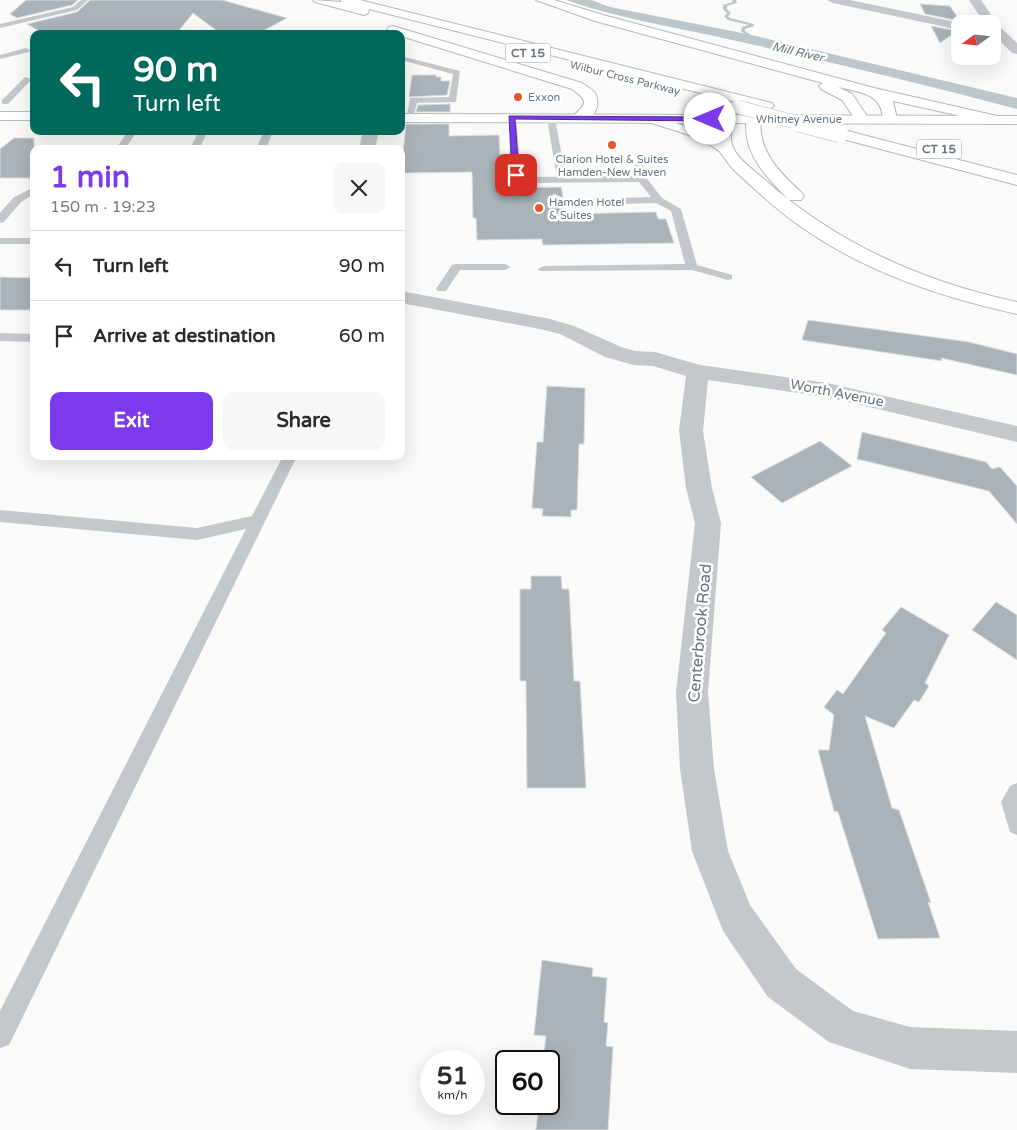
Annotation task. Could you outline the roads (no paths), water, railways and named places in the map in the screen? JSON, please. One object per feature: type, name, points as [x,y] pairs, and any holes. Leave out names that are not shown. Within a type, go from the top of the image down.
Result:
[{"type":"main road","name":"Wilbur Cross Parkway","points":[[319,0],[733,113],[840,134],[1017,180]]},
{"type":"main road","name":"Wilbur Cross Parkway","points":[[346,0],[520,44],[761,112]]},
{"type":"main road","points":[[526,0],[594,23],[827,86],[847,97],[862,125]]},
{"type":"main road","points":[[542,0],[599,18],[866,90],[923,105],[997,120]]},
{"type":"main road","points":[[305,3],[394,30]]},
{"type":"main road","points":[[425,7],[436,14],[520,44]]},
{"type":"main road","points":[[405,33],[577,86],[588,94],[591,104],[588,112],[579,118]]},
{"type":"main road","points":[[866,90],[888,102],[890,106],[890,120]]},
{"type":"main road","points":[[2,109],[30,115]]},
{"type":"main road","name":"Whitney Avenue","points":[[405,118],[654,119],[761,112],[862,125],[890,120],[1017,120]]},
{"type":"main road","points":[[761,112],[751,129],[754,140],[771,171],[784,186],[820,214],[869,242],[914,262],[966,280],[1017,292]]},
{"type":"main road","points":[[724,148],[721,134],[733,113]]},
{"type":"main road","points":[[654,119],[702,136],[724,148],[771,198],[827,237],[882,264],[921,280],[963,295],[1017,308]]},
{"type":"main road","name":"CT 15","points":[[862,125],[1017,169]]},
{"type":"main road","points":[[930,157],[1017,190]]},
{"type":"street","points":[[833,0],[951,24]]},
{"type":"street","points":[[974,0],[984,15]]},
{"type":"street","points":[[1001,35],[1017,50]]},
{"type":"street","name":"Worth Avenue","points":[[405,280],[413,284],[511,300],[559,311],[632,342],[655,359]]},
{"type":"street","name":"Worth Avenue","points":[[405,298],[543,323],[567,330],[613,352],[634,358],[655,359],[698,372],[827,390],[1017,434]]},
{"type":"street","name":"Centerbrook Road","points":[[698,372],[691,431],[699,488],[708,523],[692,692],[697,769],[710,851],[736,918],[782,984],[843,1028],[910,1048],[1017,1052]]},
{"type":"lane","points":[[0,26],[75,9],[85,0]]},
{"type":"lane","points":[[1,55],[26,50]]},
{"type":"lane","points":[[405,59],[457,73],[453,100],[413,100],[405,118]]},
{"type":"lane","points":[[2,109],[28,79]]},
{"type":"lane","points":[[512,117],[516,175],[523,180],[554,182],[642,179]]},
{"type":"lane","points":[[551,118],[557,160],[554,182]]},
{"type":"lane","points":[[557,160],[637,160],[642,179],[658,200],[676,209],[692,267]]},
{"type":"lane","points":[[0,220],[17,200],[30,192]]},
{"type":"lane","points":[[554,198],[555,203],[658,200]]},
{"type":"lane","points":[[0,241],[30,241]]},
{"type":"lane","points":[[442,289],[456,267],[505,267]]},
{"type":"lane","points":[[544,269],[692,267],[728,277]]},
{"type":"lane","points":[[0,336],[30,338]]},
{"type":"lane","points":[[0,1036],[288,460]]},
{"type":"lane","points":[[0,516],[197,534],[259,520]]},
{"type":"lane","points":[[1017,793],[1011,802],[1017,825]]},
{"type":"water","name":"Mill River","points":[[566,0],[591,0],[610,7],[747,34],[1017,98],[1017,109],[840,64],[627,18]]},
{"type":"waterway","points":[[734,0],[735,3],[725,5],[725,9],[729,13],[726,16],[729,19],[753,25],[743,28],[743,31],[756,40]]},
{"type":"place","name":"Exxon","points":[[518,97]]},
{"type":"place","name":"Clarion Hotel & Suites Hamden-New Haven","points":[[612,145]]},
{"type":"place","name":"Hamden Hotel & Suites","points":[[539,208]]}]
